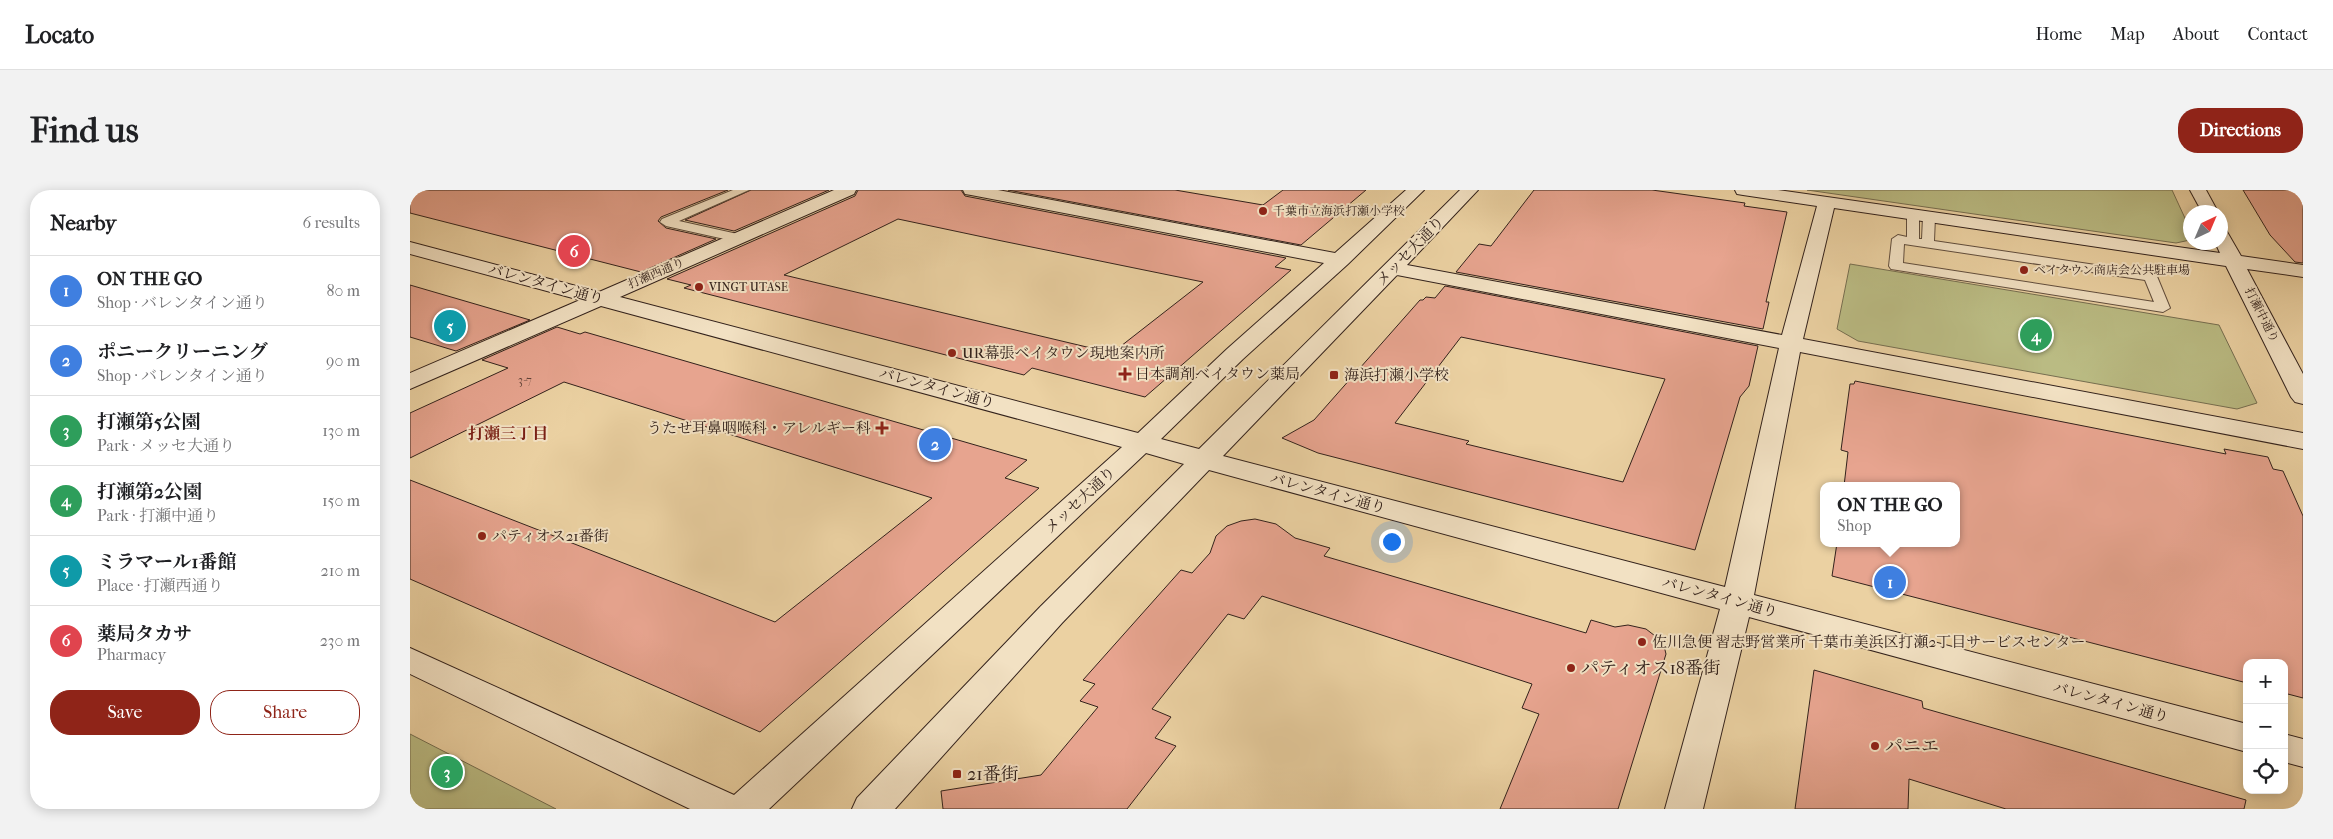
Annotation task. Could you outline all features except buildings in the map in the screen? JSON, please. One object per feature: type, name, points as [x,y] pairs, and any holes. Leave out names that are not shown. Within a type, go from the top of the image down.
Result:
[{"type":"street","name":"打瀬西通り","points":[[410,382],[848,190]]},
{"type":"street","points":[[971,190],[1341,260]]},
{"type":"street","name":"メッセ大通り","points":[[744,809],[1142,443],[1234,354],[1341,260],[1416,190]]},
{"type":"street","name":"メッセ大通り","points":[[872,809],[1052,615],[1470,190]]},
{"type":"street","points":[[1742,190],[2303,271]]},
{"type":"street","points":[[2198,190],[2206,205]]},
{"type":"street","points":[[1684,809],[1737,602],[1791,344],[1827,202]]},
{"type":"street","name":"バレンタイン通り","points":[[410,248],[2243,737]]},
{"type":"street","name":"打瀬中通り","points":[[2228,249],[2303,397]]},
{"type":"street","points":[[1392,268],[2303,440]]},
{"type":"street","points":[[410,660],[727,809]]},
{"type":"street","points":[[2288,749],[2303,753]]},
{"type":"lane","points":[[738,238],[666,222],[743,190]]},
{"type":"lane","points":[[1913,241],[1920,216]]},
{"type":"lane","points":[[1920,216],[1928,244]]},
{"type":"lane","points":[[1898,239],[1928,244],[2151,278],[2163,308],[1896,266],[1898,239]]},
{"type":"green space","points":[[1807,190],[2172,190],[2183,214],[2183,242],[2176,243]]},
{"type":"green space","points":[[1850,264],[2219,325],[2257,403],[2237,409],[1858,341],[1837,329]]},
{"type":"green space","points":[[410,734],[556,809],[410,809]]},
{"type":"place","name":"千葉市立海浜打瀬小学校","points":[[1263,211]]},
{"type":"place","name":"薬局タカサ","points":[[574,251]]},
{"type":"place","name":"ベイタウン商店会公共駐車場","points":[[2024,270]]},
{"type":"place","name":"VINGT UTASE","points":[[699,287]]},
{"type":"place","name":"ミラマール1番館","points":[[450,326]]},
{"type":"place","name":"打瀬第2公園","points":[[2036,335]]},
{"type":"place","name":"UR幕張ベイタウン現地案内所","points":[[952,353]]},
{"type":"place","name":"日本調剤ベイタウン薬局","points":[[1125,374]]},
{"type":"place","name":"海浜打瀬小学校","points":[[1334,375]]},
{"type":"place","name":"うたせ耳鼻咽喉科・アレルギー科","points":[[882,428]]},
{"type":"place","name":"ポニークリーニング","points":[[935,444]]},
{"type":"place","name":"パティオス21番街","points":[[482,536]]},
{"type":"place","name":"ON THE GO","points":[[1890,582]]},
{"type":"place","name":"佐川急便 習志野営業所 千葉市美浜区打瀬2丁目サービスセンター","points":[[1642,642]]},
{"type":"place","name":"パティオス18番街","points":[[1571,668]]},
{"type":"place","name":"パニエ","points":[[1875,746]]},
{"type":"place","name":"打瀬第5公園","points":[[447,772]]},
{"type":"place","name":"21番街","points":[[957,774]]},
{"type":"district","name":"打瀬三丁目","points":[[508,433]]}]
